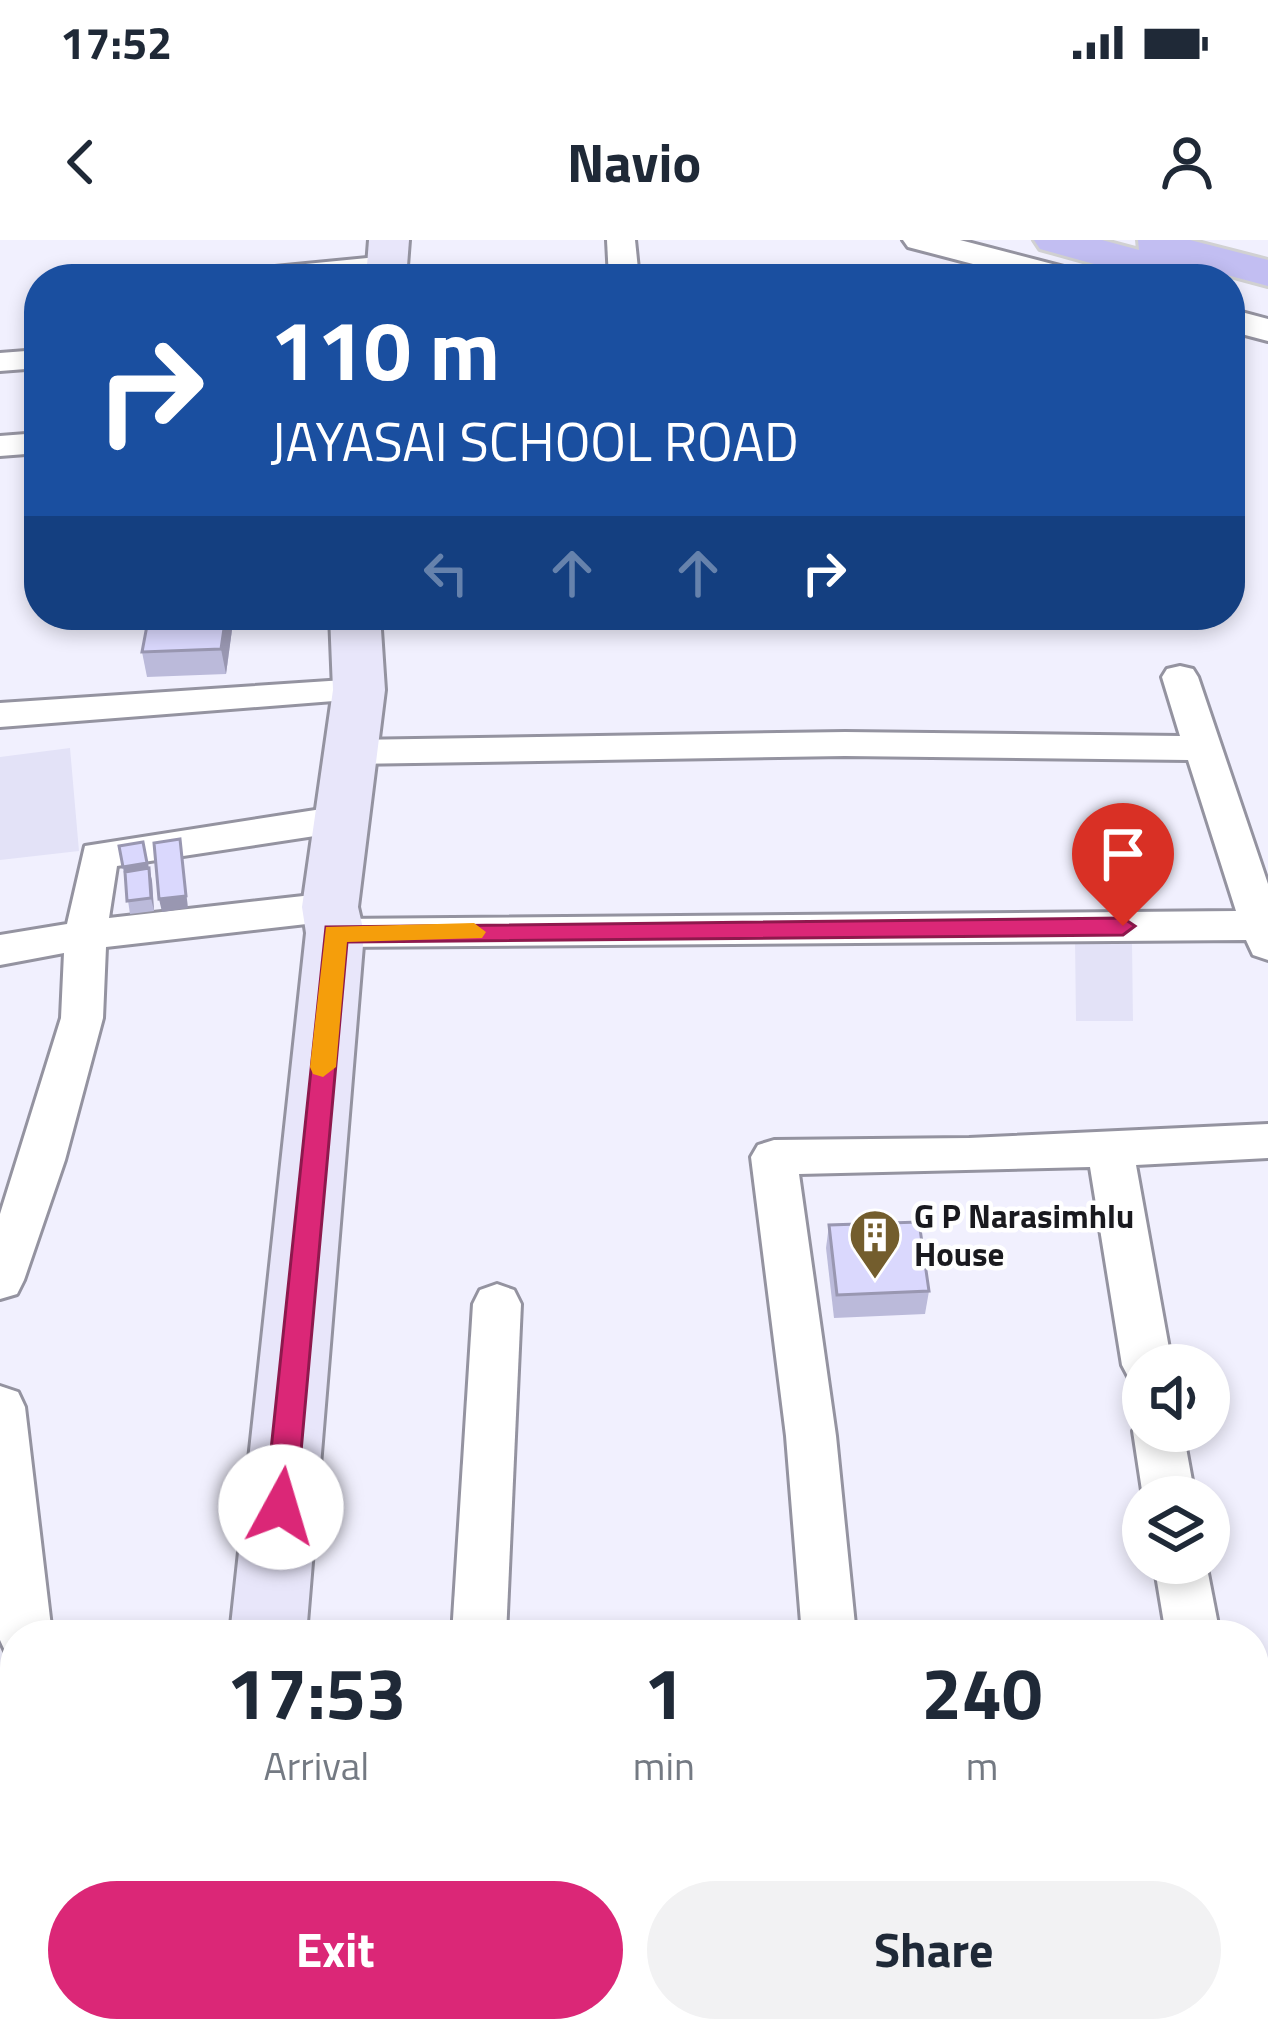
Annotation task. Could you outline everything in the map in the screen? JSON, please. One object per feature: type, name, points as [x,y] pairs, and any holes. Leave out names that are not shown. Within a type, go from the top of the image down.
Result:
[{"type":"highway","points":[[1054,240],[1141,264]]},
{"type":"highway","points":[[1141,240],[1233,264]]},
{"type":"main road","points":[[269,1620],[341,819],[359,690],[356,630]]},
{"type":"street","points":[[920,240],[991,264]]},
{"type":"street","points":[[0,950],[86,935],[333,920],[1266,932],[1180,677]]},
{"type":"street","points":[[0,715],[359,690]]},
{"type":"street","points":[[352,752],[845,744],[1204,748]]},
{"type":"street","points":[[0,1280],[42,1160],[82,1018],[86,935],[99,855],[341,819]]},
{"type":"street","points":[[829,1620],[811,1436],[774,1157],[1268,1141]]},
{"type":"street","points":[[1110,1148],[1143,1344]]},
{"type":"street","points":[[480,1620],[497,1304]]},
{"type":"street","points":[[0,1407],[24,1620]]},
{"type":"street","points":[[1184,1584],[1190,1620]]},
{"type":"shaded area","points":[[70,748],[79,851],[0,860],[0,757]]},
{"type":"shaded area","points":[[1075,941],[1132,941],[1133,1021],[1076,1021]]},
{"type":"building","points":[[146,630],[224,630],[221,649],[142,652]]},
{"type":"building","points":[[180,839],[186,896],[159,899],[154,843]]},
{"type":"building","points":[[143,842],[147,863],[123,867],[119,846]]},
{"type":"building","points":[[149,868],[151,898],[127,901],[125,872]]},
{"type":"building","name":"G P Narasimhlu House","points":[[919,1222],[929,1291],[837,1295],[829,1225]]},
{"type":"slow traffic","points":[[323,1067],[335,933],[474,932]]},
{"type":"place","name":"G P Narasimhlu House","points":[[875,1281]]},
{"type":"route","points":[[281,1507],[335,933],[1123,926]]}]
